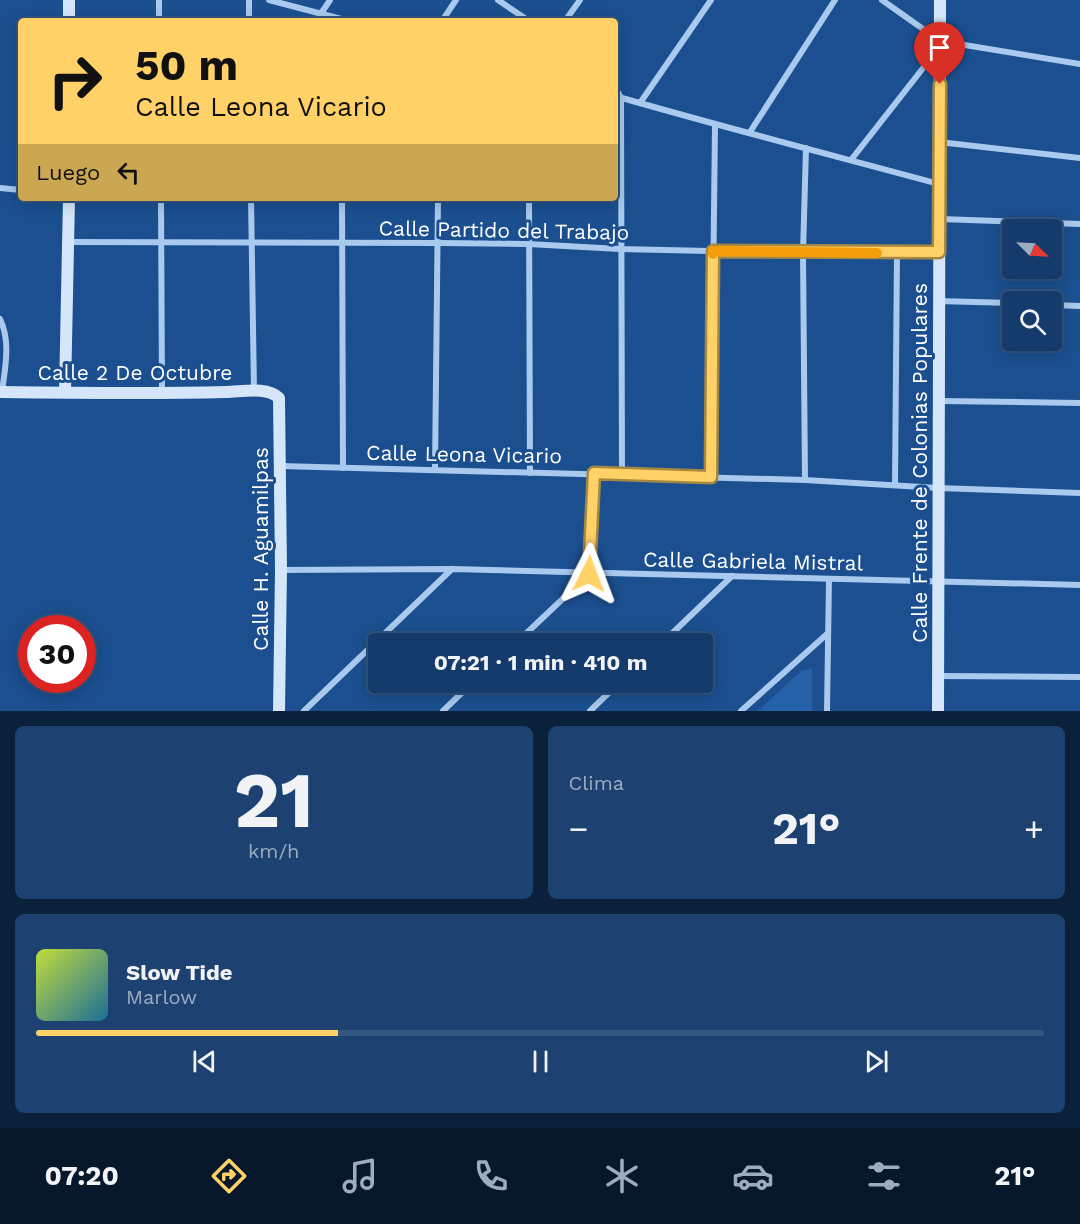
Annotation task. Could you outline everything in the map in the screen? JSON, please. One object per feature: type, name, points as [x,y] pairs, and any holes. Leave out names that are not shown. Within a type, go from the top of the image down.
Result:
[{"type":"street","points":[[69,0],[69,18]]},
{"type":"street","points":[[159,0],[159,18]]},
{"type":"street","points":[[249,0],[249,18]]},
{"type":"street","points":[[269,0],[338,18]]},
{"type":"street","points":[[322,12],[330,0]]},
{"type":"street","points":[[444,18],[456,0]]},
{"type":"street","points":[[498,0],[525,18]]},
{"type":"street","points":[[567,18],[580,0]]},
{"type":"street","points":[[640,103],[711,0]]},
{"type":"street","points":[[750,132],[835,0]]},
{"type":"street","points":[[882,0],[940,44],[1080,64]]},
{"type":"street","name":"Calle Frente de Colonias Populares","points":[[938,711],[940,0]]},
{"type":"street","points":[[851,160],[940,44]]},
{"type":"street","points":[[622,475],[618,97],[939,184]]},
{"type":"street","points":[[711,477],[715,125]]},
{"type":"street","points":[[939,142],[1080,159]]},
{"type":"street","points":[[805,480],[803,253],[806,148]]},
{"type":"street","points":[[0,188],[18,190]]},
{"type":"street","points":[[65,392],[69,201]]},
{"type":"street","points":[[161,201],[162,394]]},
{"type":"street","points":[[251,201],[254,392]]},
{"type":"street","points":[[342,201],[344,468]]},
{"type":"street","points":[[435,470],[438,201]]},
{"type":"street","points":[[529,201],[530,472]]},
{"type":"street","points":[[939,219],[1080,224]]},
{"type":"street","name":"Calle Partido del Trabajo","points":[[69,242],[528,244],[620,249],[803,253],[939,252]]},
{"type":"street","points":[[895,485],[897,252]]},
{"type":"street","points":[[938,301],[1002,303]]},
{"type":"street","points":[[1062,305],[1080,306]]},
{"type":"street","points":[[0,319],[4,327],[7,351],[1,392]]},
{"type":"street","name":"Calle 2 De Octubre","points":[[1,392],[162,394],[270,392]]},
{"type":"street","name":"Calle H. Aguamilpas","points":[[270,392],[279,398],[280,405],[279,711]]},
{"type":"street","points":[[940,400],[1080,403]]},
{"type":"street","name":"Calle Leona Vicario","points":[[279,466],[805,480],[1080,493]]},
{"type":"street","points":[[527,633],[589,574],[594,473]]},
{"type":"street","points":[[304,711],[452,569]]},
{"type":"street","name":"Calle Gabriela Mistral","points":[[281,570],[452,569],[1080,585]]},
{"type":"street","points":[[672,633],[732,575]]},
{"type":"street","points":[[827,711],[829,579]]},
{"type":"street","points":[[741,711],[827,633]]},
{"type":"street","points":[[938,676],[1080,677]]},
{"type":"street","points":[[443,711],[462,693]]},
{"type":"street","points":[[590,711],[609,693]]},
{"type":"shaded area","points":[[812,668],[812,711],[758,711],[801,671]]},
{"type":"slow traffic","points":[[713,254],[713,251],[877,253]]},
{"type":"route","points":[[589,574],[594,473],[711,477],[713,251],[939,252],[940,84]]}]
